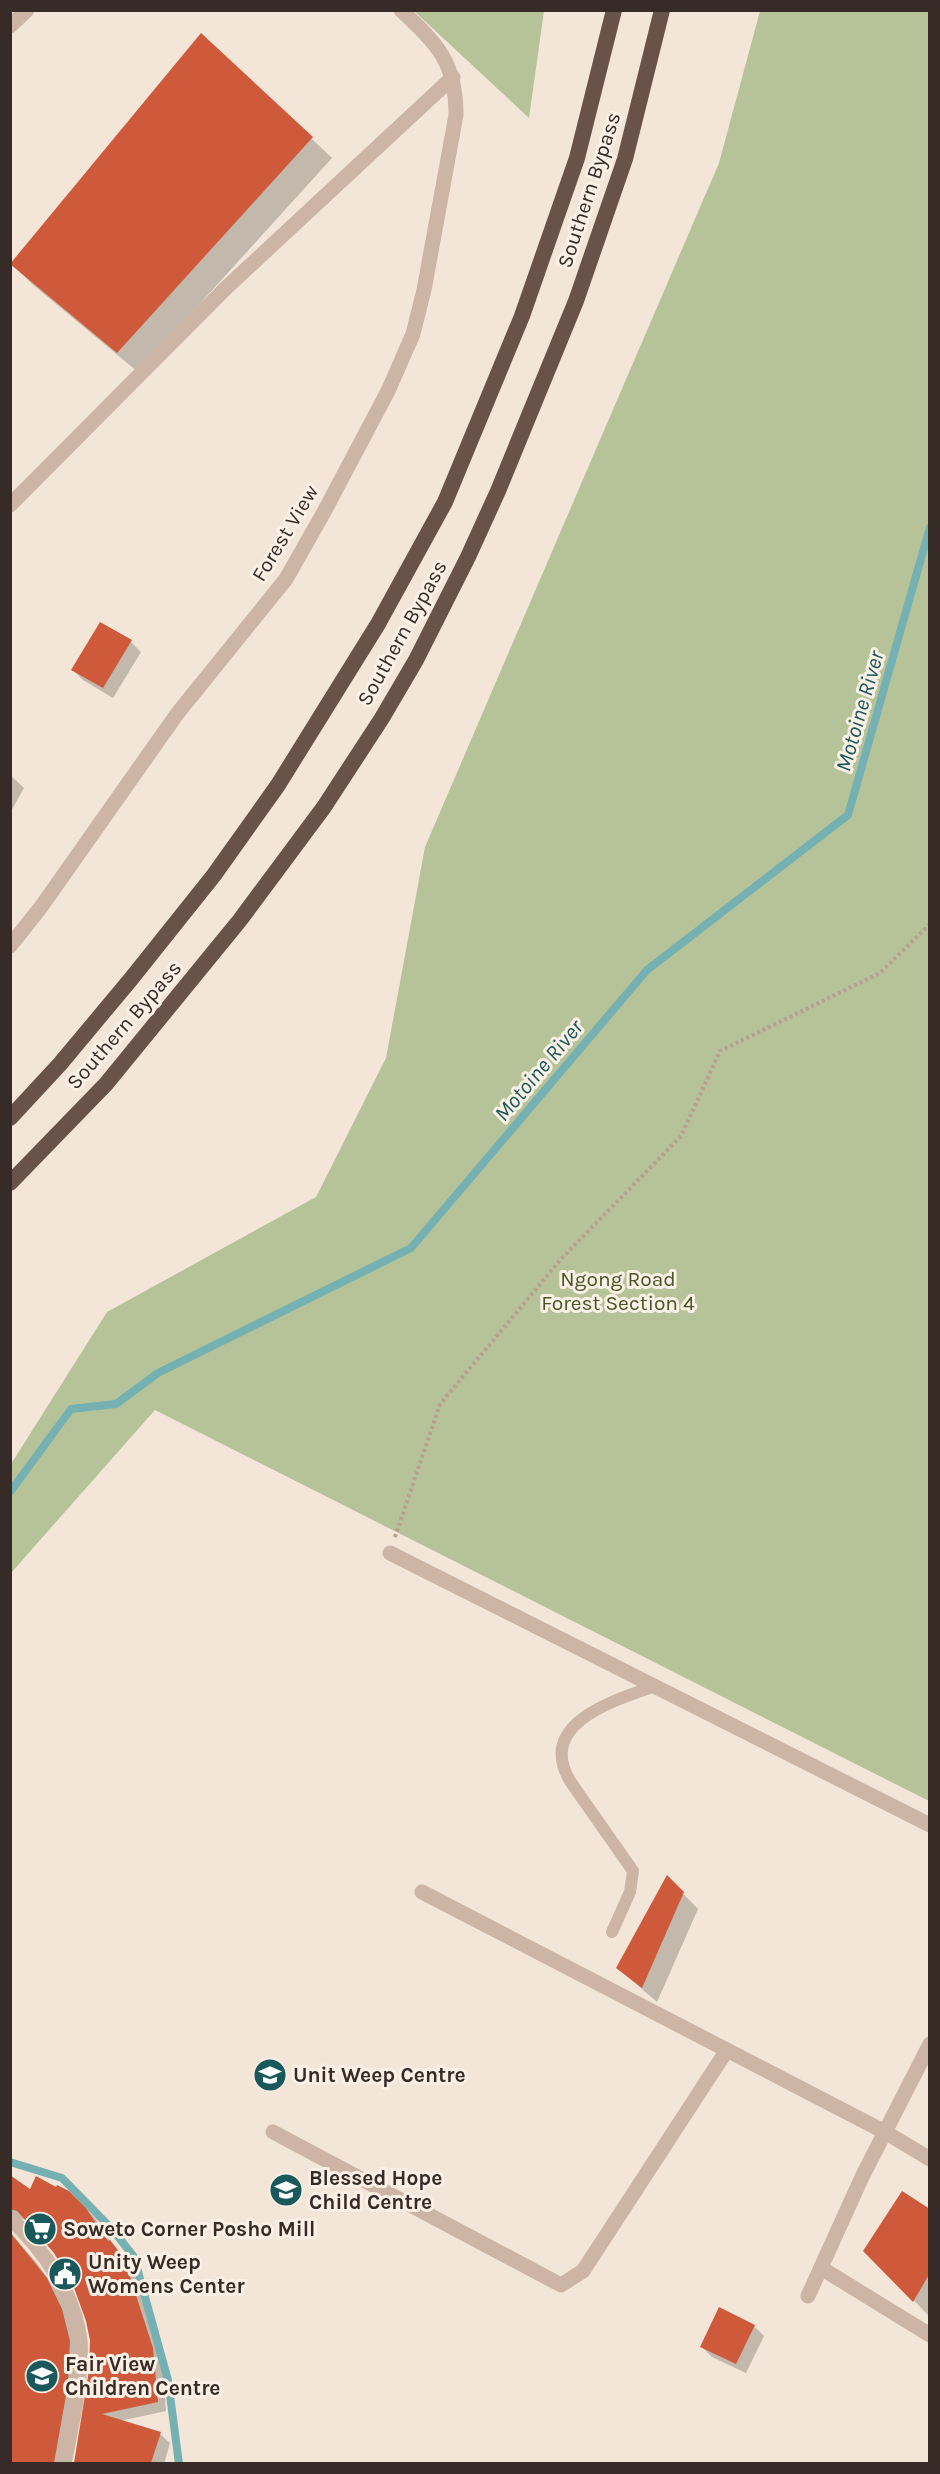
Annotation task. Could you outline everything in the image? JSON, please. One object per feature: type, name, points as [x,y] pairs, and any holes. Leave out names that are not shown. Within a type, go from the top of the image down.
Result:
[{"type":"highway","name":"Southern Bypass","points":[[10,1118],[60,1064],[131,979],[214,875],[278,785],[365,644],[446,502],[522,316],[577,158],[614,10]]},
{"type":"highway","name":"Southern Bypass","points":[[10,1183],[106,1084],[212,957],[324,807],[382,718],[416,660],[454,587],[498,491],[576,301],[625,159],[662,10]]},
{"type":"street","points":[[10,26],[27,10]]},
{"type":"street","name":"Forest View","points":[[10,946],[41,907],[177,714],[285,579],[388,391],[412,334],[424,290],[456,115],[453,77],[443,54],[400,10]]},
{"type":"street","points":[[10,505],[227,287],[453,77]]},
{"type":"street","points":[[390,1553],[930,1825]]},
{"type":"street","points":[[422,1892],[885,2132],[930,2159]]},
{"type":"street","points":[[808,2296],[862,2176],[930,2044]]},
{"type":"street","points":[[273,2132],[561,2285],[583,2271],[727,2050]]},
{"type":"street","points":[[10,2218],[41,2251],[73,2309],[80,2341],[79,2370],[64,2463]]},
{"type":"street","points":[[821,2268],[930,2335]]},
{"type":"lane","points":[[612,1932],[630,1892],[633,1871],[570,1781],[563,1768],[562,1752],[573,1727],[586,1714],[604,1704],[655,1686]]},
{"type":"path","points":[[390,1553],[440,1404],[562,1258],[681,1136],[720,1051],[880,973],[930,924]]},
{"type":"green space","points":[[414,11],[544,11],[529,118]]},
{"type":"green space","name":"Ngong Road Forest Section 4","points":[[760,11],[929,11],[929,1801],[155,1410],[11,1573],[11,1464],[107,1312],[316,1197],[386,1058],[425,847],[719,163]]},
{"type":"building","points":[[201,33],[313,137],[117,353],[10,264]]},
{"type":"building","points":[[100,622],[132,640],[103,688],[71,670]]},
{"type":"building","points":[[667,1875],[684,1892],[642,1988],[616,1968]]},
{"type":"building","points":[[10,2175],[30,2189],[36,2176],[69,2191],[86,2208],[108,2241],[110,2240],[124,2258],[153,2348],[158,2402],[102,2414],[161,2432],[151,2463],[74,2463],[89,2370],[90,2340],[86,2321],[73,2285],[54,2253],[17,2211],[10,2209]]},
{"type":"building","points":[[902,2191],[930,2209],[930,2273],[913,2302],[863,2251]]},
{"type":"building","points":[[10,2232],[47,2278],[62,2309],[70,2341],[68,2384],[54,2463],[10,2463]]},
{"type":"building","points":[[719,2307],[755,2325],[736,2364],[700,2347]]},
{"type":"waterway","name":"Motoine River","points":[[10,1492],[71,1409],[116,1404],[158,1373],[411,1248],[647,970],[848,815],[930,527]]},
{"type":"waterway","points":[[10,2162],[62,2178],[113,2230],[134,2257],[168,2380],[179,2464]]},
{"type":"place","name":"Unit Weep Centre","points":[[270,2075]]},
{"type":"place","name":"Blessed Hope Child Centre","points":[[286,2190]]},
{"type":"place","name":"Soweto Corner Posho Mill","points":[[40,2229]]},
{"type":"place","name":"Unity Weep Womens Center","points":[[65,2274]]},
{"type":"place","name":"Fair View Children Centre","points":[[42,2376]]}]
